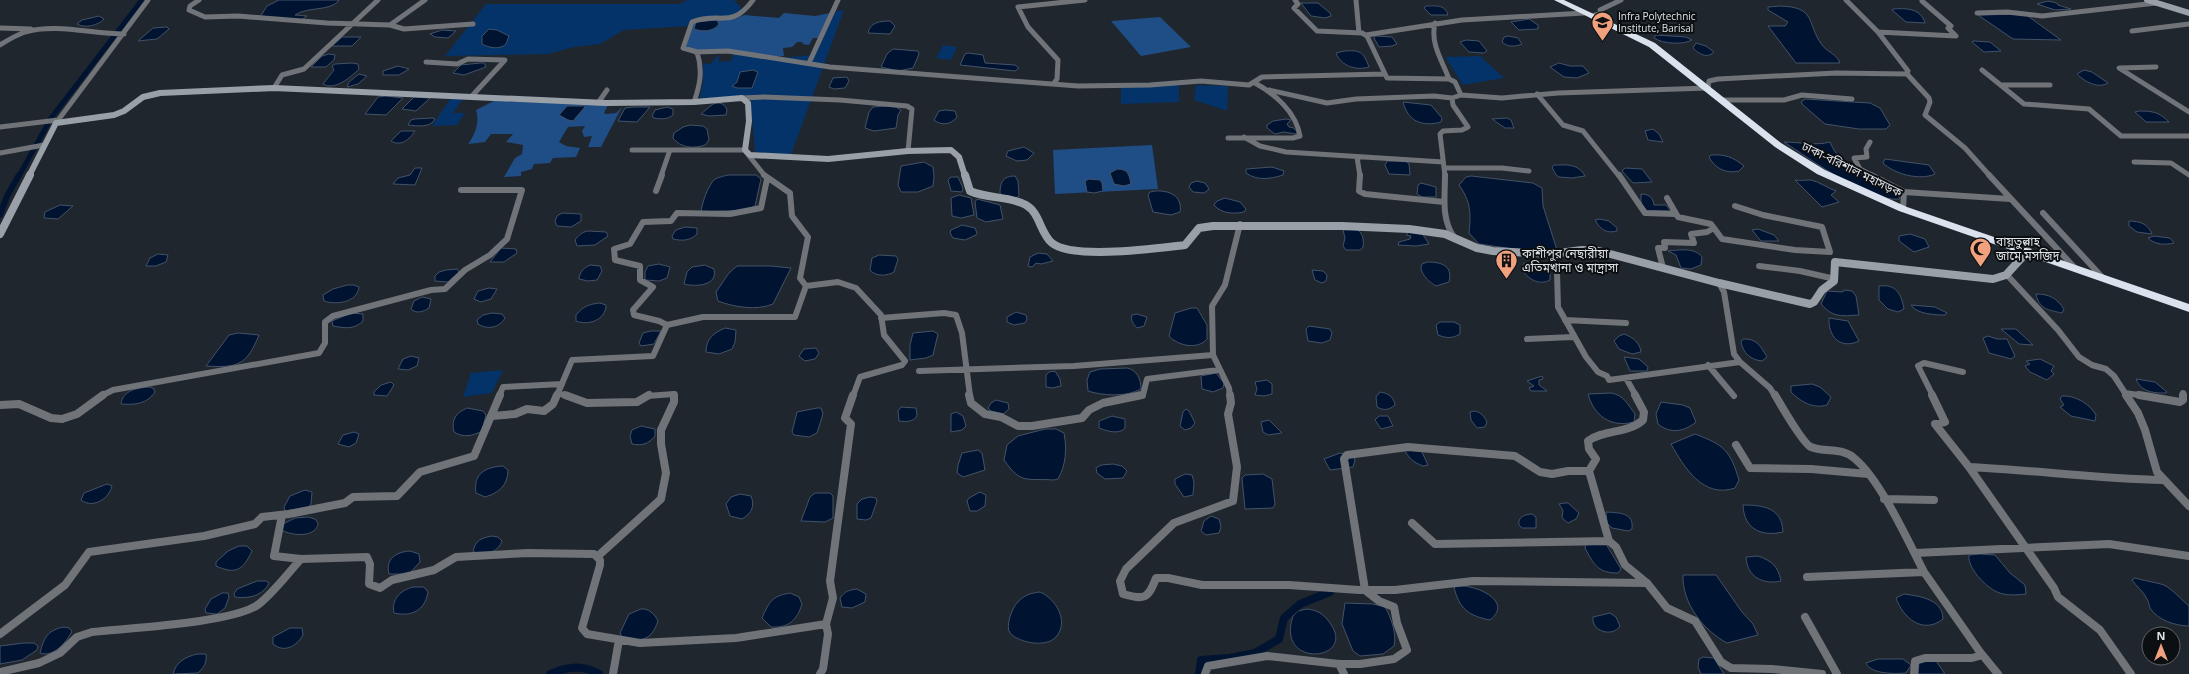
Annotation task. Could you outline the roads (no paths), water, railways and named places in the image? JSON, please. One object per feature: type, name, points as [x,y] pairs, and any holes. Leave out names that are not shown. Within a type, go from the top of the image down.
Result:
[{"type":"highway","name":"ঢাকা-বরিশাল মহাসড়ক","points":[[1558,0],[1652,45],[1793,155],[1853,187],[1904,207],[2189,308]]},
{"type":"street","points":[[0,234],[57,122],[103,58],[124,34],[148,0]]},
{"type":"street","points":[[199,0],[190,6],[188,10],[206,16],[238,16],[353,25],[390,25],[416,29],[457,24],[472,24]]},
{"type":"street","points":[[274,88],[282,75],[304,69],[353,25],[378,0]]},
{"type":"street","points":[[390,25],[425,0]]},
{"type":"street","points":[[753,0],[736,18],[705,18],[692,22],[683,48],[696,52],[715,50],[830,67],[1054,83],[1132,86],[1201,81],[1229,82],[1242,85],[1256,83],[1269,90],[1327,103],[1356,99],[1434,96],[1452,98],[1462,95],[1502,98],[1537,94],[1708,88],[1709,81],[1718,79],[1842,72],[1907,74]]},
{"type":"street","points":[[809,63],[838,0]]},
{"type":"street","points":[[1054,83],[1057,79],[1058,60],[1048,53],[1031,31],[1019,14],[1018,7],[1085,0]]},
{"type":"street","points":[[1295,0],[1298,4],[1294,8],[1317,31],[1360,33],[1366,35],[1435,24],[1601,13],[1600,10],[1621,0]]},
{"type":"street","points":[[1356,0],[1360,33]]},
{"type":"street","points":[[1846,0],[1878,32],[1908,71],[1907,74],[1929,98],[1930,102],[1925,115],[1964,148],[2074,267]]},
{"type":"street","points":[[2147,0],[2189,13]]},
{"type":"street","points":[[1878,32],[1956,36],[1948,28],[1951,26],[1922,1]]},
{"type":"street","points":[[1977,13],[2007,12],[2042,16],[2156,3]]},
{"type":"street","points":[[1435,24],[1433,37],[1435,47],[1449,79]]},
{"type":"street","points":[[2132,30],[2189,24]]},
{"type":"street","points":[[0,28],[110,35],[124,34]]},
{"type":"street","points":[[0,46],[24,32],[37,30]]},
{"type":"street","points":[[1366,35],[1387,78],[1449,79],[1456,82],[1462,95]]},
{"type":"street","points":[[694,102],[702,80],[700,57],[696,52]]},
{"type":"street","points":[[426,62],[457,64],[468,59],[505,60],[471,97]]},
{"type":"street","points":[[2156,67],[2119,68],[2189,112]]},
{"type":"street","points":[[1982,70],[2024,104],[2089,109],[2121,136],[2189,136]]},
{"type":"street","points":[[1256,83],[1258,78],[1266,76],[1384,74]]},
{"type":"street","points":[[2001,85],[2050,85]]},
{"type":"street","points":[[0,127],[114,115],[124,111],[143,97],[160,93],[262,90],[274,88],[598,103],[694,102],[780,96],[837,99],[907,106],[912,109],[908,151]]},
{"type":"street","points":[[598,103],[607,90]]},
{"type":"street","points":[[1228,138],[1293,138],[1300,136],[1296,122],[1269,90]]},
{"type":"street","points":[[1537,94],[1563,125],[1583,131],[1623,180],[1645,213],[1675,214]]},
{"type":"street","points":[[1722,100],[1784,100],[1802,95],[1852,98]]},
{"type":"street","points":[[742,98],[748,103],[749,121],[745,151],[755,167],[767,179],[790,193],[792,216],[808,237],[800,278],[806,286]]},
{"type":"street","points":[[1452,98],[1453,105],[1468,127],[1441,132],[1444,165],[1444,202],[1448,229],[1454,237]]},
{"type":"street","points":[[1244,137],[1260,146],[1286,152],[1529,171]]},
{"type":"street","points":[[1870,142],[1866,149],[1867,157],[1854,158],[1856,164],[1860,169],[1904,192],[2010,199]]},
{"type":"street","points":[[0,153],[44,145]]},
{"type":"street","points":[[632,150],[745,151],[766,157],[808,159],[945,149],[955,152],[959,157],[970,191],[986,197],[1017,202],[1029,206],[1048,240],[1056,246],[1067,250],[1097,251],[1185,245],[1199,228],[1240,224],[1408,229],[1439,232],[1483,250],[1551,254],[1582,250],[1599,251],[1719,283],[1810,304],[1814,302],[1822,290],[1835,280]]},
{"type":"street","points":[[656,191],[670,150]]},
{"type":"street","points":[[1357,157],[1360,172],[1359,191],[1365,194],[1444,202]]},
{"type":"street","points":[[2134,162],[2171,163],[2189,175]]},
{"type":"street","points":[[767,179],[762,208],[753,211],[722,214],[677,214],[671,221],[643,222],[630,244],[614,249],[615,260],[640,266],[640,280],[653,287],[633,310],[634,315],[642,319],[659,319],[667,325],[703,317],[796,316],[806,286]]},
{"type":"street","points":[[0,405],[21,404],[34,409],[40,415],[61,419],[80,413],[103,394],[113,390],[319,353],[324,349],[326,340],[326,322],[333,316],[431,290],[445,289],[465,270],[475,266],[490,255],[507,239],[522,190],[461,190]]},
{"type":"street","points":[[1904,192],[1904,207]]},
{"type":"street","points":[[1667,198],[1675,214],[1683,220],[1710,224],[1722,239],[1827,253],[1835,262],[1835,280]]},
{"type":"street","points":[[1735,206],[1763,215],[1822,227],[1830,252],[1827,253]]},
{"type":"street","points":[[2043,213],[2103,278]]},
{"type":"street","points":[[1240,224],[1234,254],[1224,285],[1212,306],[1213,355],[1218,370],[1229,388],[1231,403],[1228,414],[1237,467],[1233,501],[1174,522],[1126,569],[1120,578],[1119,584],[1123,594],[1137,598],[1146,597],[1156,578],[1168,578],[1202,585],[1289,585],[1365,590],[1395,590],[1473,581],[1647,583]]},
{"type":"street","points":[[1663,268],[1658,248],[1665,248],[1664,242],[1694,243],[1691,234],[1707,232],[1714,228]]},
{"type":"street","points":[[1835,262],[1986,279],[1999,278],[2007,275],[2015,267],[2022,254],[2028,251]]},
{"type":"street","points":[[1551,254],[1558,272],[1558,307],[1573,337],[1598,372],[1607,376],[1609,380],[1665,374],[1708,365],[1740,362]]},
{"type":"street","points":[[1759,266],[1800,271],[1835,280]]},
{"type":"street","points":[[2007,275],[2058,330],[2079,357],[2106,369],[2114,376],[2145,430],[2157,472],[2189,506]]},
{"type":"street","points":[[806,286],[838,282],[850,284],[856,288],[881,315],[884,335],[905,361],[902,366],[860,377],[845,418],[851,424],[830,581],[833,598],[826,624],[828,634],[823,669],[820,674]]},
{"type":"street","points":[[1719,283],[1724,292],[1734,354],[1740,362],[1770,388],[1807,445],[1814,449],[1846,452],[1858,460],[1884,499],[1915,553],[1924,572],[1980,652],[1998,674]]},
{"type":"street","points":[[882,318],[944,313],[956,315],[961,320],[961,331],[965,351],[965,368],[971,403],[985,414],[1001,417],[1018,426],[1032,426],[1082,418],[1091,407],[1102,402],[1132,400],[1143,395],[1147,379],[1218,370]]},
{"type":"street","points":[[1565,320],[1591,320],[1626,323]]},
{"type":"street","points":[[492,416],[515,414],[527,409],[544,411],[553,404],[572,360],[653,356],[667,325]]},
{"type":"street","points":[[1527,339],[1573,337]]},
{"type":"street","points":[[919,370],[1074,366],[1213,355]]},
{"type":"street","points":[[1963,372],[1924,363],[1918,366],[1945,422],[1935,424],[1969,467],[2054,588],[2058,597],[2100,630],[2131,674]]},
{"type":"street","points":[[1708,365],[1734,396]]},
{"type":"street","points":[[1626,378],[1644,412],[1644,419],[1642,422],[1633,427],[1598,433],[1591,437],[1588,441],[1589,449],[1596,459],[1589,471],[1609,541],[1616,547],[1625,565],[1647,583],[1667,608],[1695,621],[1722,662],[1730,671],[1772,669],[1822,674]]},
{"type":"street","points":[[0,634],[65,585],[91,551],[204,536],[255,524],[262,517],[282,515],[346,503],[354,497],[397,496],[420,472],[449,462],[474,456],[503,387],[562,384]]},
{"type":"street","points":[[282,515],[274,556],[301,559],[367,557],[370,564],[369,584],[380,588],[392,580],[434,570],[456,557],[528,553],[574,553],[598,556],[662,499],[666,473],[661,444],[661,430],[674,402],[674,394],[664,393],[642,397],[637,402],[596,404],[587,403],[558,393]]},
{"type":"street","points":[[2125,393],[2180,402],[2183,400],[2183,393]]},
{"type":"street","points":[[1736,445],[1750,468],[1811,469],[1868,474]]},
{"type":"street","points":[[1205,674],[1208,666],[1267,656],[1339,664],[1360,664],[1394,659],[1407,650],[1397,623],[1394,607],[1379,601],[1365,590],[1344,459],[1347,455],[1408,447],[1462,453],[1515,456],[1540,472],[1552,474],[1568,471],[1589,471]]},
{"type":"street","points":[[1969,467],[2025,470],[2106,478],[2163,480]]},
{"type":"street","points":[[1884,499],[1934,500]]},
{"type":"street","points":[[1412,523],[1435,544],[1609,541]]},
{"type":"street","points":[[1915,553],[2109,544],[2189,556]]},
{"type":"street","points":[[598,556],[600,566],[582,628],[587,634],[640,643],[736,638],[826,624]]},
{"type":"street","points":[[0,672],[39,663],[60,653],[77,637],[92,632],[188,622],[242,613],[259,604],[301,559]]},
{"type":"street","points":[[1807,577],[1924,572]]},
{"type":"street","points":[[1805,617],[1837,674]]},
{"type":"street","points":[[613,674],[619,640]]},
{"type":"street","points":[[1914,674],[1915,661],[1925,658],[1972,658],[1979,656],[1980,652]]},
{"type":"street","points":[[1339,664],[1344,674]]},
{"type":"waterway","points":[[19,176],[51,118],[142,0]]},
{"type":"waterway","points":[[0,215],[7,196],[19,175]]},
{"type":"waterway","points":[[1199,674],[1201,660],[1230,658],[1255,653],[1279,639],[1284,618],[1300,604],[1330,592]]},
{"type":"waterway","points":[[550,674],[563,669],[575,667],[581,667],[599,674]]},
{"type":"place","name":"Infra Polytechnic Institute, Barisal","points":[[1603,42]]},
{"type":"place","name":"বায়তুল্লাহ জামে মসজিদ","points":[[1981,268]]},
{"type":"place","name":"কাশীপুর নেছারীয়া এতিমখানা ও মাদ্রাসা","points":[[1507,280]]}]
